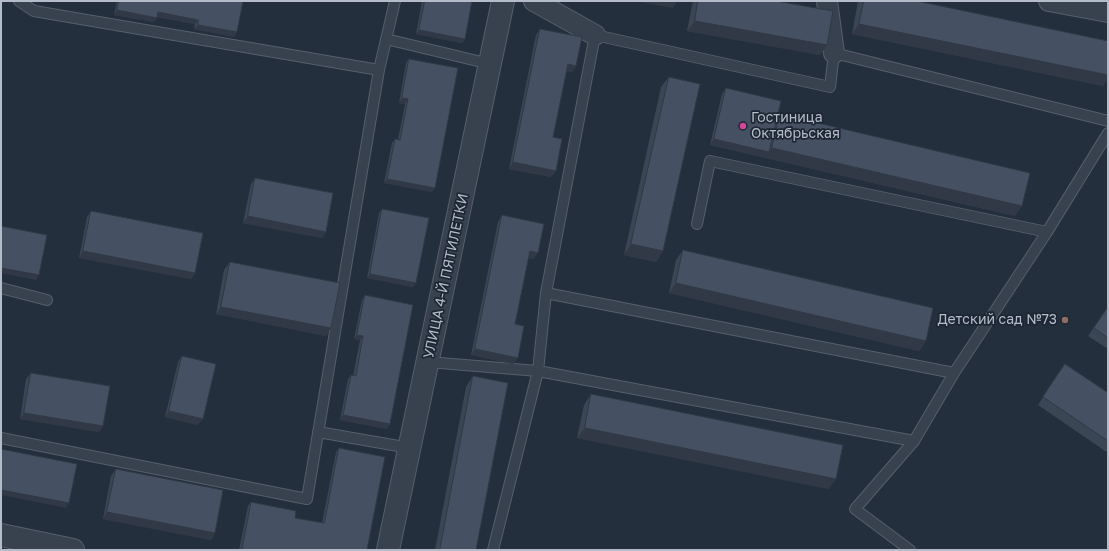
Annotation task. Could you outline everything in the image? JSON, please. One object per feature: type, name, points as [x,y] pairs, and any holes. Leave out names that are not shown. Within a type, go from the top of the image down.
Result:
[{"type":"street","name":"УЛИЦА 4-Й ПЯТИЛЕТКИ","points":[[388,550],[503,1]]},
{"type":"street","points":[[534,1],[595,35]]},
{"type":"street","points":[[827,1],[834,53]]},
{"type":"street","points":[[1049,1],[1108,12]]},
{"type":"street","points":[[1,535],[73,550]]},
{"type":"lane","points":[[19,1],[34,6],[379,70]]},
{"type":"lane","points":[[1,438],[307,499],[379,70],[395,1]]},
{"type":"lane","points":[[493,550],[538,371],[546,293],[595,35],[830,87],[834,53],[1108,121]]},
{"type":"lane","points":[[386,39],[490,64]]},
{"type":"lane","points":[[910,550],[855,509],[914,441],[954,373],[1047,232],[1108,133]]},
{"type":"lane","points":[[697,224],[710,161],[1047,232]]},
{"type":"lane","points":[[1,288],[48,300]]},
{"type":"lane","points":[[546,293],[954,373]]},
{"type":"lane","points":[[428,362],[538,371],[914,441]]},
{"type":"lane","points":[[318,432],[410,448]]},
{"type":"building","points":[[119,1],[243,1],[237,32],[198,25],[198,20],[158,12],[157,18],[117,10]]},
{"type":"building","points":[[425,1],[472,1],[465,39],[419,30]]},
{"type":"building","points":[[698,1],[776,1],[833,11],[827,45],[695,21]]},
{"type":"building","points":[[864,1],[917,1],[1108,41],[1108,75],[859,24]]},
{"type":"building","points":[[540,29],[582,37],[576,66],[568,64],[553,137],[562,139],[556,171],[513,162]]},
{"type":"building","points":[[409,59],[458,68],[435,188],[387,179],[395,139],[400,140],[408,99],[402,98]]},
{"type":"building","points":[[669,77],[700,84],[663,251],[631,244]]},
{"type":"building","name":"Гостиница Октябрьская","points":[[726,88],[781,101],[769,152],[714,139]]},
{"type":"building","points":[[780,114],[1030,173],[1022,206],[772,148]]},
{"type":"building","points":[[255,178],[333,193],[326,232],[248,216]]},
{"type":"building","points":[[382,209],[429,218],[416,283],[370,274]]},
{"type":"building","points":[[91,211],[203,233],[195,273],[83,251]]},
{"type":"building","points":[[502,215],[544,224],[538,253],[530,251],[515,324],[524,326],[518,358],[475,349]]},
{"type":"building","points":[[1,226],[47,235],[39,275],[1,268]]},
{"type":"building","points":[[683,250],[933,308],[926,341],[676,283]]},
{"type":"building","points":[[230,262],[340,283],[331,328],[221,307]]},
{"type":"building","points":[[365,295],[413,305],[390,424],[343,415],[351,375],[356,376],[363,336],[357,335]]},
{"type":"building","points":[[1108,307],[1108,338],[1094,328]]},
{"type":"building","points":[[182,356],[216,364],[203,419],[169,411]]},
{"type":"building","points":[[1065,364],[1107,392],[1108,391],[1108,441],[1043,397]]},
{"type":"building","points":[[31,373],[110,386],[103,426],[24,413]]},
{"type":"building","points":[[473,376],[508,383],[476,550],[440,550]]},
{"type":"building","points":[[591,394],[843,445],[836,479],[585,428]]},
{"type":"building","points":[[339,448],[385,457],[367,550],[242,549],[251,502],[296,511],[295,518],[324,523]]},
{"type":"building","points":[[1,449],[77,464],[69,503],[1,490]]},
{"type":"building","points":[[116,469],[223,490],[215,533],[107,512]]},
{"type":"place","name":"Гостиница Октябрьская","points":[[743,126]]},
{"type":"place","name":"Детский сад №73","points":[[1065,320]]}]
